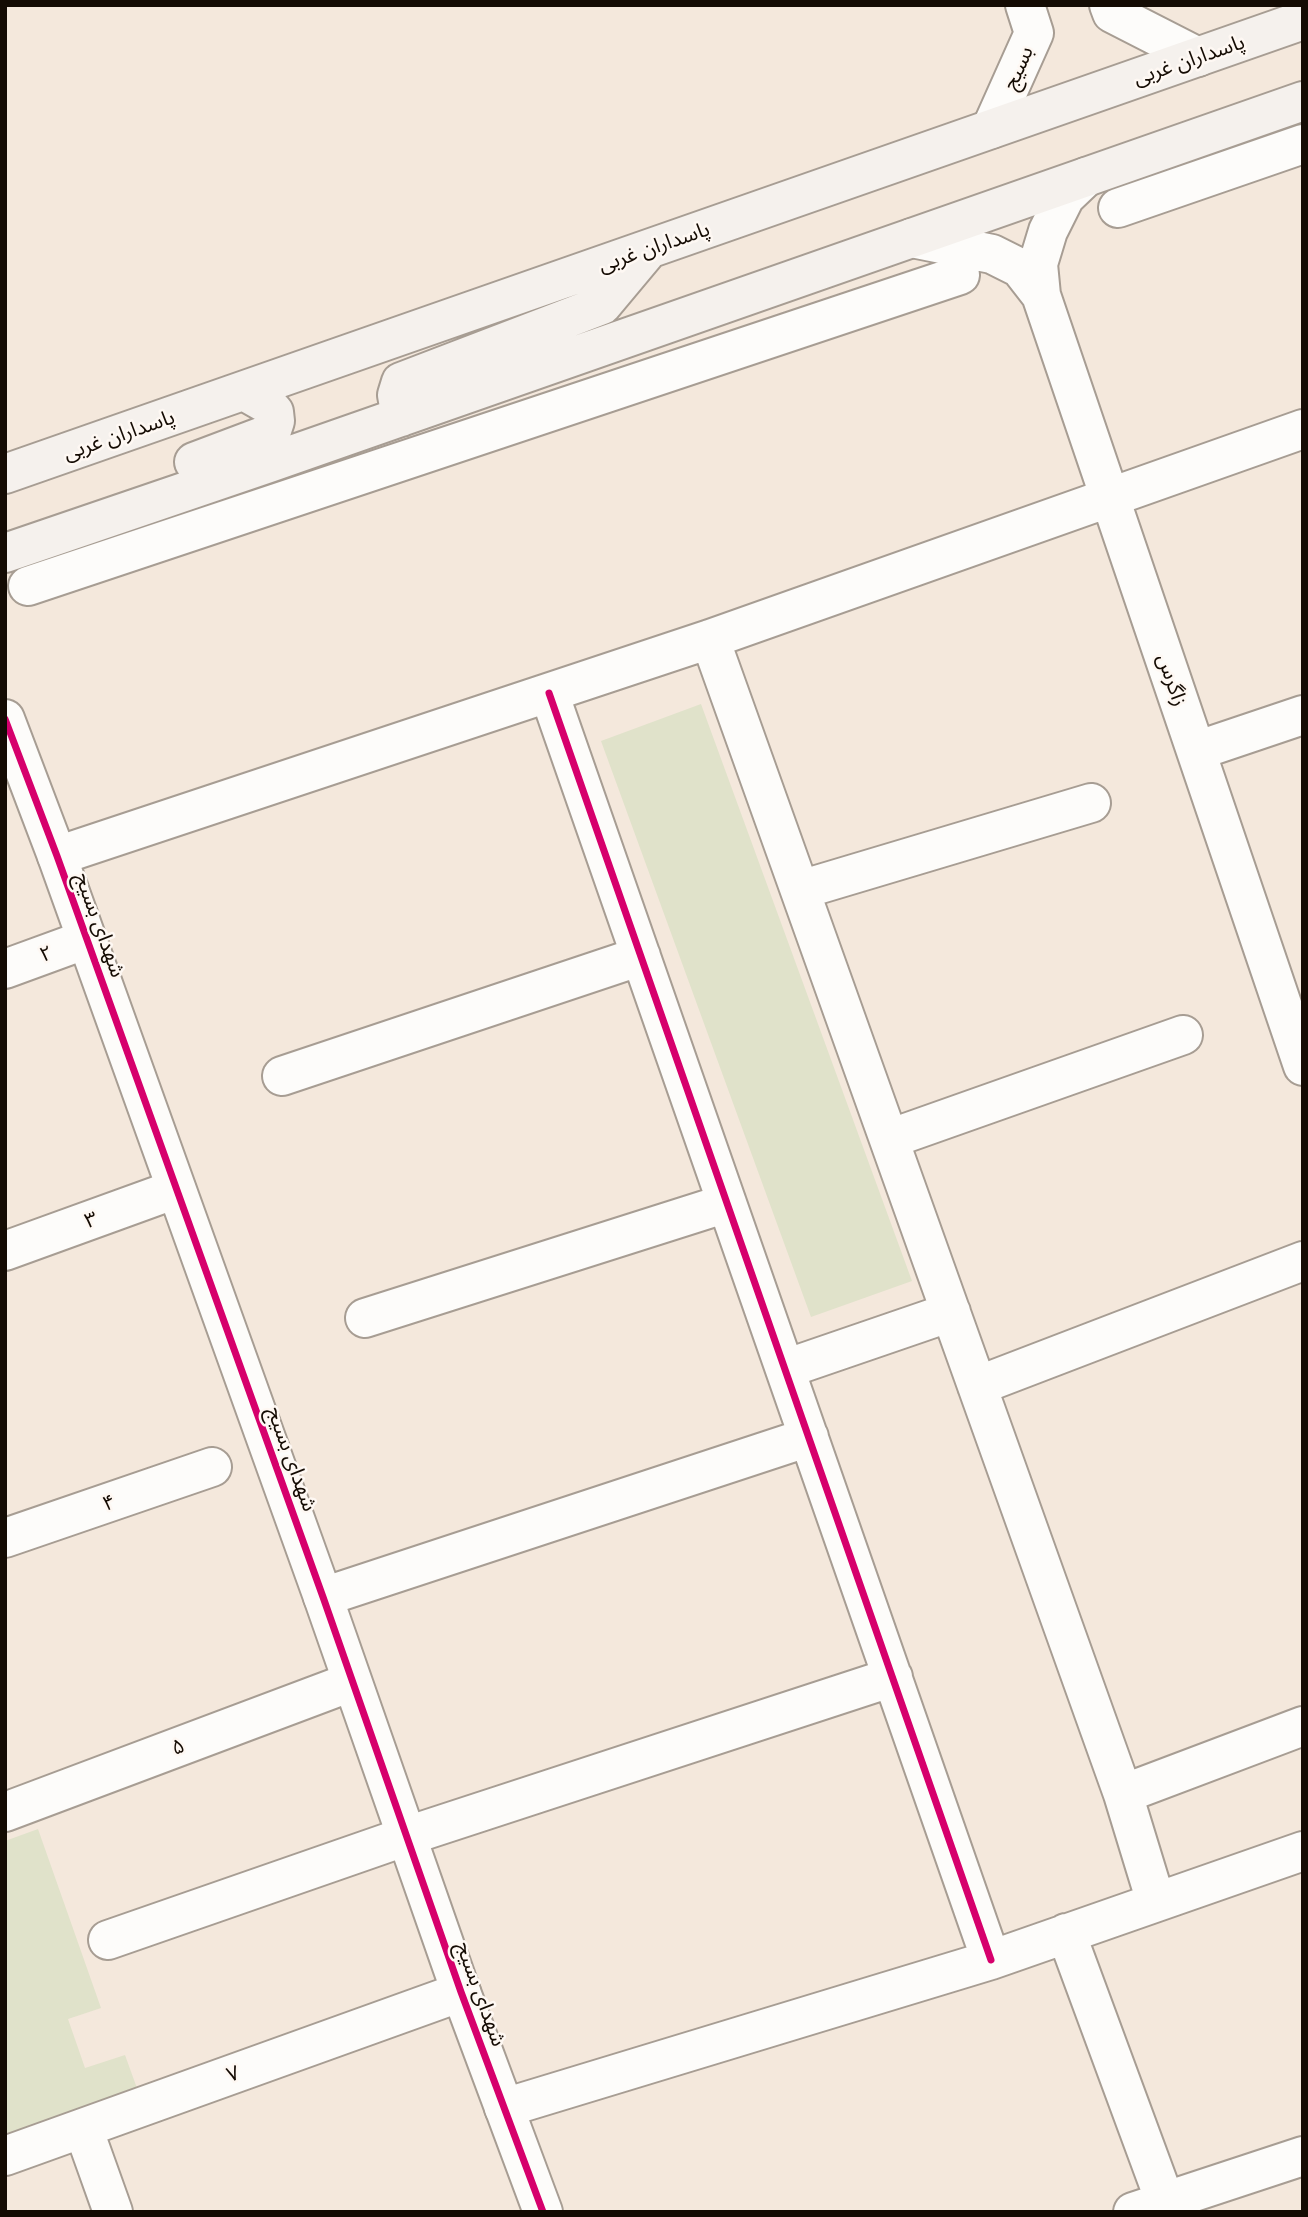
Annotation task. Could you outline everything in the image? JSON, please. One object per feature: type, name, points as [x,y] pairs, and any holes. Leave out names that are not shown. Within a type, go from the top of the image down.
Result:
[{"type":"main road","name":"پاسداران غربی","points":[[5,474],[1303,20]]},
{"type":"main road","points":[[5,553],[1303,101]]},
{"type":"main road","points":[[401,417],[397,395],[401,382],[602,305],[648,250]]},
{"type":"main road","points":[[48,540],[117,490],[271,433],[275,421],[274,412],[267,404],[244,391]]},
{"type":"street","name":"بسیج","points":[[991,129],[1034,33],[1025,5]]},
{"type":"street","points":[[1109,5],[1112,13],[1198,57]]},
{"type":"street","points":[[1118,208],[1303,144]]},
{"type":"street","name":"زاگرس","points":[[1086,177],[1065,197],[1048,231],[1038,264],[1041,295],[1303,1066]]},
{"type":"street","name":"زاگرس","points":[[912,238],[992,254],[1020,268],[1041,295]]},
{"type":"street","points":[[28,586],[960,275]]},
{"type":"street","points":[[634,335],[648,379]]},
{"type":"street","points":[[57,856],[710,639],[1303,429]]},
{"type":"street","points":[[710,639],[1123,1794],[1156,1902]]},
{"type":"street","points":[[549,693],[991,1960]]},
{"type":"street","points":[[1196,751],[1303,715]]},
{"type":"street","name":"شهدای بسیج","points":[[5,719],[87,939],[323,1597],[461,1992],[543,2212]]},
{"type":"street","points":[[800,890],[1091,803]]},
{"type":"street","name":"۲","points":[[5,969],[87,939]]},
{"type":"street","points":[[282,1076],[641,956]]},
{"type":"street","points":[[889,1139],[1183,1035]]},
{"type":"street","name":"۳","points":[[5,1251],[176,1189]]},
{"type":"street","points":[[365,1318],[727,1203]]},
{"type":"street","points":[[977,1386],[1303,1261]]},
{"type":"street","points":[[785,1369],[951,1312]]},
{"type":"street","points":[[323,1597],[809,1437]]},
{"type":"street","name":"۴","points":[[5,1538],[212,1467]]},
{"type":"street","points":[[108,1940],[407,1836],[892,1677]]},
{"type":"street","name":"۵","points":[[5,1812],[351,1682]]},
{"type":"street","points":[[1123,1794],[1303,1726]]},
{"type":"street","points":[[504,2108],[991,1960],[1303,1851]]},
{"type":"street","points":[[1066,1934],[1156,2208],[1303,2156]]},
{"type":"street","name":"۷","points":[[5,2156],[461,1992]]},
{"type":"street","points":[[83,2128],[113,2212]]},
{"type":"green space","points":[[701,704],[912,1281],[811,1317],[601,741]]},
{"type":"green space","points":[[38,1829],[101,2008],[68,2019],[85,2068],[125,2055],[138,2091],[8,2136],[5,2127],[5,1841]]},
{"type":"cycle path","points":[[549,693],[991,1960]]},
{"type":"cycle path","points":[[5,719],[57,856],[323,1597],[461,1992],[543,2212]]}]
